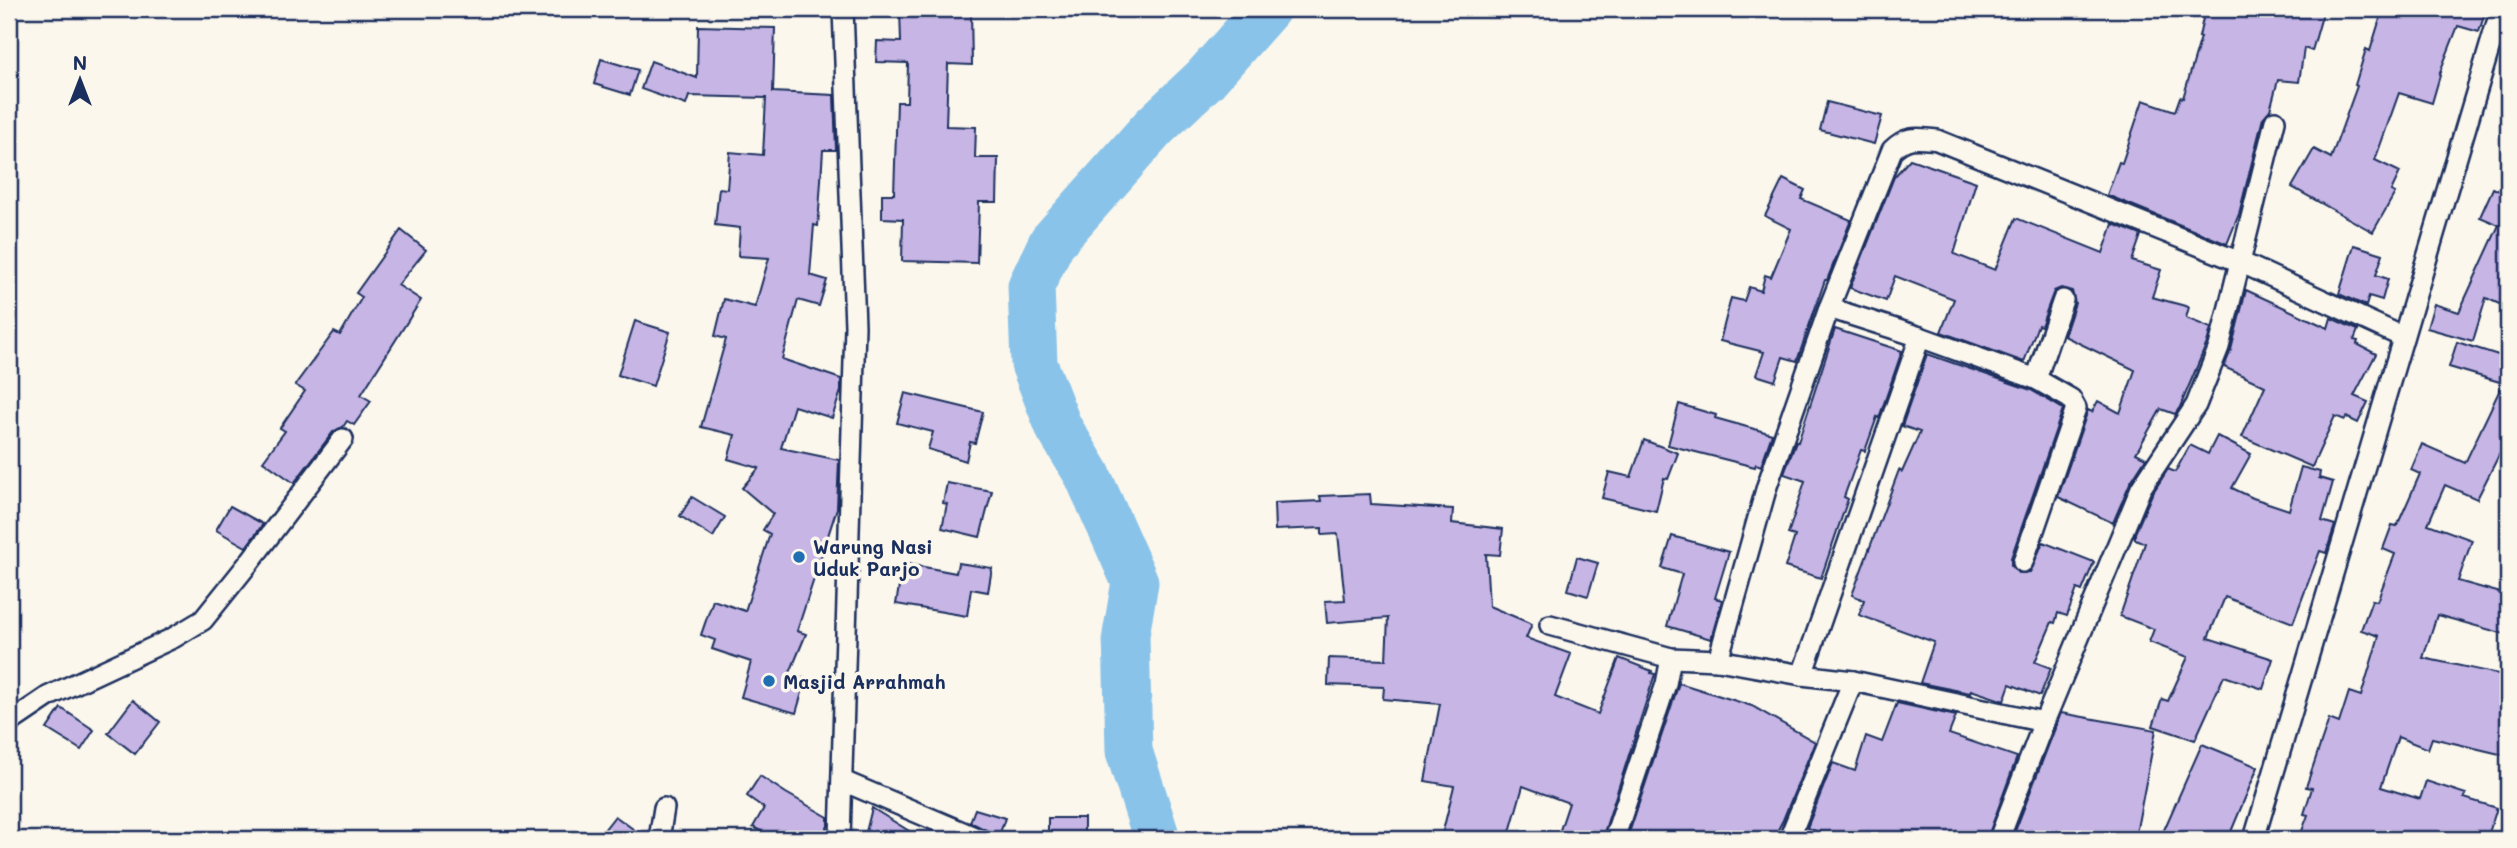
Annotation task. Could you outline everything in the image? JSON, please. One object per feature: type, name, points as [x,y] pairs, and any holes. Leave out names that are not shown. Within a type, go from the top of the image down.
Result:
[{"type":"street","points":[[840,839],[855,326],[843,9]]},
{"type":"street","points":[[2255,839],[2501,9]]},
{"type":"street","points":[[1999,839],[2044,722],[2141,488],[2196,405],[2219,348],[2275,121]]},
{"type":"street","points":[[1718,660],[1767,486],[1829,308],[1892,150],[1902,141],[1917,138],[1937,140],[2239,262],[2403,337]]},
{"type":"street","points":[[2036,379],[2063,300]]},
{"type":"street","points":[[1829,308],[2036,379],[2071,400],[2076,408],[2022,562]]},
{"type":"street","points":[[1802,675],[1920,337]]},
{"type":"street","points":[[9,723],[49,696],[173,638],[203,620],[343,439]]},
{"type":"street","points":[[1550,625],[1671,658],[1718,660],[1853,681],[2044,722]]},
{"type":"street","points":[[1614,839],[1671,658]]},
{"type":"street","points":[[1789,839],[1853,681]]},
{"type":"street","points":[[843,781],[979,839]]},
{"type":"street","points":[[659,839],[664,808]]},
{"type":"building","points":[[900,9],[971,9],[972,65],[948,64],[946,126],[976,127],[975,158],[998,158],[997,202],[979,202],[977,263],[902,261],[903,219],[882,218],[882,194],[894,194],[897,102],[907,102],[908,63],[876,62],[877,41],[901,42]]},
{"type":"building","points":[[2205,9],[2324,9],[2312,51],[2304,48],[2299,82],[2278,80],[2270,110],[2263,118],[2239,214],[2227,244],[2107,195],[2119,162],[2122,163],[2143,100],[2175,111],[2180,97],[2183,98],[2201,37]]},
{"type":"building","points":[[2383,9],[2486,9],[2479,32],[2458,26],[2440,72],[2432,103],[2399,93],[2375,160],[2400,172],[2391,191],[2395,193],[2373,232],[2292,187],[2314,149],[2331,158],[2357,86],[2355,85],[2366,49],[2370,51]]},
{"type":"building","points":[[698,26],[775,28],[773,92],[834,95],[836,150],[823,150],[818,226],[814,225],[810,275],[827,280],[819,306],[798,300],[782,359],[841,379],[841,391],[832,418],[794,406],[781,448],[839,460],[837,508],[797,631],[806,634],[789,675],[806,679],[796,713],[741,697],[751,662],[712,649],[715,640],[701,635],[713,600],[745,611],[770,534],[763,530],[773,514],[742,488],[759,468],[728,459],[735,435],[701,427],[726,339],[715,336],[724,299],[755,307],[769,258],[738,256],[740,228],[715,225],[719,188],[727,189],[730,152],[763,155],[766,98],[689,96],[686,105],[641,89],[651,61],[697,78]]},
{"type":"building","points":[[601,59],[638,70],[630,95],[594,84]]},
{"type":"building","points":[[1827,102],[1882,116],[1874,144],[1820,130]]},
{"type":"building","points":[[1910,159],[1976,182],[1954,254],[1995,270],[2016,218],[2103,253],[2113,224],[2141,235],[2132,261],[2161,270],[2152,297],[2189,307],[2186,318],[2211,328],[2180,407],[2175,414],[2161,409],[2136,453],[2146,458],[2130,483],[2113,523],[2058,497],[2088,410],[2092,412],[2098,401],[2120,413],[2135,370],[2064,336],[2075,303],[2072,291],[2061,288],[2054,291],[2024,362],[1941,332],[1954,299],[1895,276],[1886,301],[1850,288],[1894,177]]},
{"type":"building","points":[[1783,179],[1805,190],[1801,199],[1851,220],[1825,280],[1797,361],[1783,357],[1775,381],[1756,375],[1764,352],[1720,341],[1731,298],[1744,301],[1749,287],[1761,291],[1765,275],[1771,277],[1791,229],[1765,216]]},
{"type":"building","points":[[2493,188],[2508,195],[2508,308],[2486,298],[2473,341],[2427,328],[2434,304],[2459,312],[2499,225],[2480,217]]},
{"type":"building","points":[[401,230],[426,250],[398,285],[421,300],[361,395],[371,401],[354,425],[347,421],[343,427],[333,432],[294,483],[263,461],[285,431],[280,428],[305,391],[295,385],[334,332],[340,335],[362,297],[356,293]]},
{"type":"building","points":[[2354,245],[2383,254],[2376,275],[2388,279],[2382,300],[2369,296],[2366,306],[2339,294]]},
{"type":"building","points":[[2246,290],[2328,328],[2331,318],[2358,330],[2354,340],[2358,341],[2357,344],[2376,354],[2354,396],[2368,402],[2358,423],[2346,417],[2345,420],[2335,416],[2312,467],[2242,437],[2265,386],[2224,367]]},
{"type":"building","points":[[635,321],[670,332],[653,386],[618,375]]},
{"type":"building","points":[[1835,329],[1902,351],[1879,418],[1877,417],[1865,451],[1861,450],[1844,497],[1848,499],[1821,578],[1785,567],[1795,536],[1788,534],[1805,481],[1784,474],[1796,441],[1798,442]]},
{"type":"building","points":[[2457,342],[2508,358],[2508,437],[2477,499],[2445,485],[2428,524],[2472,540],[2458,581],[2508,595],[2508,635],[2437,615],[2423,658],[2508,676],[2508,756],[2432,738],[2428,749],[2398,737],[2381,787],[2420,799],[2426,781],[2466,794],[2464,798],[2497,808],[2487,839],[2299,839],[2308,815],[2304,814],[2312,788],[2306,787],[2329,719],[2339,723],[2349,692],[2361,696],[2379,636],[2361,630],[2372,600],[2377,601],[2395,554],[2383,549],[2392,525],[2397,526],[2420,474],[2411,470],[2422,444],[2465,463],[2503,383],[2449,367]]},
{"type":"building","points":[[1927,354],[2031,390],[2063,409],[2011,558],[2011,565],[2018,573],[2030,572],[2043,542],[2094,562],[2082,591],[2077,589],[2067,616],[2058,613],[2055,623],[2052,622],[2035,662],[2051,668],[2040,696],[2010,684],[2004,701],[1971,690],[1970,693],[1920,683],[1934,642],[1859,615],[1864,600],[1852,595],[1899,470],[1902,472],[1920,432],[1902,426]]},
{"type":"building","points":[[905,393],[983,412],[975,443],[970,442],[966,461],[928,449],[933,432],[897,423]]},
{"type":"building","points":[[1679,404],[1716,415],[1715,418],[1772,434],[1761,466],[1756,464],[1755,467],[1668,445]]},
{"type":"building","points":[[2217,436],[2251,454],[2232,488],[2253,498],[2289,510],[2301,467],[2320,472],[2319,478],[2333,482],[2322,521],[2335,525],[2326,553],[2320,551],[2293,623],[2225,597],[2208,638],[2273,659],[2263,689],[2224,676],[2195,740],[2153,726],[2162,699],[2168,701],[2188,657],[2149,642],[2154,629],[2120,616],[2145,543],[2135,539],[2135,533],[2152,494],[2168,469],[2175,472],[2190,445],[2208,454]]},
{"type":"building","points":[[1644,440],[1678,453],[1668,479],[1664,478],[1656,511],[1602,498],[1609,472],[1631,477]]},
{"type":"building","points":[[947,483],[992,491],[980,537],[942,528],[947,504],[943,503]]},
{"type":"building","points":[[1370,494],[1371,504],[1453,509],[1452,523],[1503,529],[1500,555],[1486,554],[1489,606],[1532,624],[1526,638],[1571,654],[1555,697],[1598,714],[1619,658],[1655,674],[1602,839],[1557,839],[1569,803],[1523,786],[1508,839],[1441,839],[1454,786],[1425,781],[1440,704],[1383,699],[1384,687],[1328,685],[1329,658],[1386,660],[1388,618],[1327,623],[1325,601],[1345,600],[1338,534],[1322,535],[1322,528],[1275,530],[1274,503],[1321,501],[1320,496]]},
{"type":"building","points":[[692,497],[725,517],[713,537],[680,516]]},
{"type":"building","points":[[230,506],[263,524],[246,547],[216,530]]},
{"type":"building","points":[[1672,536],[1729,552],[1715,598],[1722,600],[1711,639],[1667,626],[1682,574],[1662,568]]},
{"type":"building","points":[[1577,557],[1598,563],[1588,596],[1568,590]]},
{"type":"building","points":[[903,563],[956,573],[958,563],[992,568],[988,592],[971,589],[967,616],[896,604]]},
{"type":"building","points":[[1679,683],[1752,706],[1815,742],[1773,839],[1627,839]]},
{"type":"building","points":[[133,700],[160,722],[135,754],[108,733]]},
{"type":"building","points":[[1897,703],[1956,716],[1949,734],[2017,757],[1987,839],[1839,839],[1807,828],[1833,763],[1855,771],[1866,736],[1882,742]]},
{"type":"building","points":[[61,708],[94,730],[81,750],[47,729]]},
{"type":"building","points":[[2061,713],[2156,730],[2135,839],[2012,839]]},
{"type":"building","points":[[2202,744],[2258,767],[2228,839],[2160,839]]},
{"type":"building","points":[[760,776],[828,817],[828,826],[821,839],[776,839],[753,827],[764,808],[747,796]]},
{"type":"building","points":[[872,808],[922,839],[892,839],[866,832]]},
{"type":"building","points":[[975,809],[1005,818],[998,839],[991,839],[988,831],[970,822]]},
{"type":"building","points":[[615,816],[647,839],[597,839]]},
{"type":"building","points":[[1048,818],[1084,818],[1084,839],[1048,839]]},
{"type":"waterway","points":[[1157,839],[1129,751],[1126,635],[1135,582],[1087,474],[1059,428],[1034,364],[1031,286],[1052,242],[1154,127],[1205,79],[1267,9]]},
{"type":"place","name":"Warung Nasi Uduk Parjo","points":[[799,557]]},
{"type":"place","name":"Masjid Arrahmah","points":[[769,681]]}]
